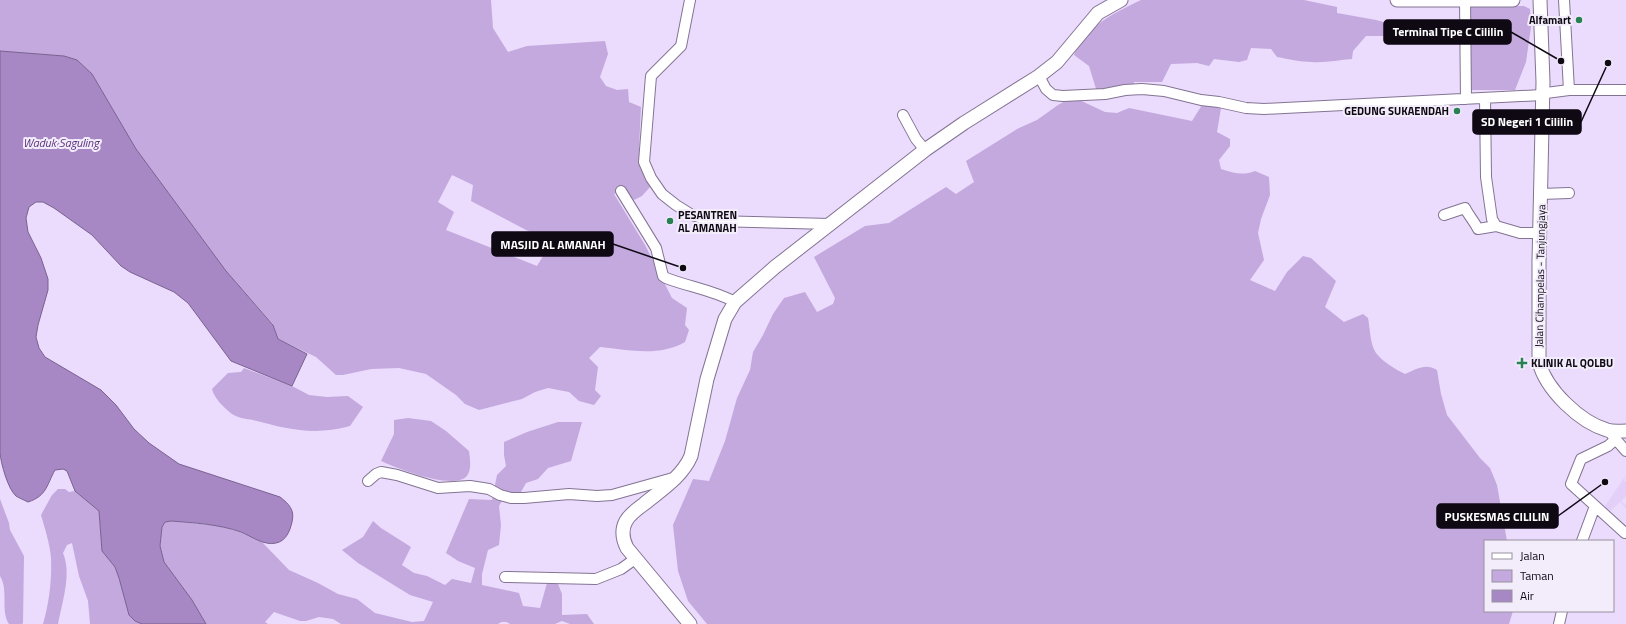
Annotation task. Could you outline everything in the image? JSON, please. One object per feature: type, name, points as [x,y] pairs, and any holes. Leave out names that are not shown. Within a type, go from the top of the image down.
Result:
[{"type":"main road","points":[[690,624],[635,559],[624,542],[623,528],[632,514],[676,477],[691,456],[707,380],[725,319],[735,302],[775,267],[925,150],[964,122],[1039,76],[1057,62],[1098,13],[1122,0]]},
{"type":"main road","points":[[1397,0],[1513,0]]},
{"type":"main road","name":"Jalan Cihampelas - Tanjungjaya","points":[[1540,0],[1542,95],[1539,356],[1541,369],[1558,396],[1568,406],[1594,424],[1617,434]]},
{"type":"street","points":[[690,0],[681,46],[651,76],[644,158],[645,167],[651,178],[662,194],[676,205],[692,215],[702,219],[730,223],[830,224]]},
{"type":"street","points":[[1465,0],[1466,99]]},
{"type":"street","points":[[1564,0],[1569,90]]},
{"type":"street","points":[[1039,76],[1046,89],[1053,95],[1105,94],[1125,90],[1142,89],[1170,92],[1201,100],[1264,110],[1542,95],[1546,93],[1569,90],[1626,90]]},
{"type":"street","points":[[1485,98],[1486,177],[1492,219],[1496,226]]},
{"type":"street","points":[[903,115],[916,139],[925,150]]},
{"type":"street","points":[[621,191],[656,248],[663,276],[688,286],[724,296],[735,302]]},
{"type":"street","points":[[1541,194],[1569,193]]},
{"type":"street","points":[[1444,215],[1465,208],[1469,217],[1474,220],[1478,229],[1496,226],[1520,233],[1540,233]]},
{"type":"street","points":[[1625,533],[1571,484],[1581,459],[1608,446],[1617,434],[1626,451]]},
{"type":"street","points":[[368,481],[376,474],[381,472],[398,475],[438,488],[470,486],[489,489],[500,496],[524,498],[563,494],[597,496],[612,495],[676,477]]},
{"type":"street","points":[[1582,540],[1595,506]]},
{"type":"street","points":[[505,577],[596,579],[621,569],[635,559]]},
{"type":"street","points":[[1558,624],[1562,612]]},
{"type":"shaded area","points":[[1626,475],[1624,480],[1626,482],[1626,496],[1621,501],[1625,505],[1626,503],[1626,508],[1620,502],[1610,511],[1626,527],[1626,538],[1601,512]]},
{"type":"green space","points":[[0,0],[491,0],[493,28],[508,52],[527,46],[605,41],[608,54],[600,77],[606,86],[617,90],[628,89],[629,102],[641,107],[639,148],[641,166],[650,187],[642,196],[634,200],[623,189],[614,194],[645,245],[672,298],[687,308],[685,325],[689,330],[685,342],[665,350],[654,351],[633,351],[600,347],[589,358],[598,367],[595,390],[601,396],[594,405],[579,401],[569,392],[548,388],[535,392],[522,399],[479,410],[465,404],[456,395],[426,374],[399,368],[371,369],[336,375],[316,357],[278,339],[273,324],[226,271],[136,149],[92,74],[77,60],[64,56],[0,51]],"holes":[[[452,175],[473,185],[471,201],[551,243],[537,266],[446,230],[454,212],[438,202]]]},
{"type":"green space","points":[[1141,0],[1304,0],[1337,7],[1337,13],[1376,20],[1398,26],[1399,36],[1366,36],[1353,51],[1352,59],[1327,62],[1308,62],[1277,57],[1271,49],[1251,48],[1247,60],[1239,62],[1214,59],[1209,66],[1197,63],[1171,64],[1162,82],[1134,82],[1132,94],[1097,92],[1089,66],[1074,55],[1085,36],[1093,28],[1111,15]]},
{"type":"green space","points":[[1524,6],[1530,9],[1531,27],[1526,62],[1515,90],[1468,90],[1468,7]]},
{"type":"green space","points":[[1073,97],[1105,112],[1117,113],[1129,108],[1192,121],[1202,105],[1221,108],[1217,132],[1230,139],[1230,146],[1219,160],[1221,169],[1242,174],[1255,171],[1269,177],[1270,195],[1261,219],[1258,233],[1264,260],[1250,280],[1275,291],[1287,272],[1303,256],[1311,258],[1336,281],[1325,307],[1344,322],[1363,314],[1368,318],[1372,346],[1382,359],[1393,368],[1405,374],[1425,367],[1437,370],[1441,394],[1447,415],[1480,458],[1490,468],[1497,485],[1507,540],[1484,540],[1484,612],[1513,612],[1509,624],[707,624],[688,601],[678,571],[673,525],[693,479],[709,481],[725,441],[737,398],[750,370],[753,352],[773,314],[784,298],[805,292],[817,312],[833,304],[835,298],[814,257],[865,226],[889,223],[946,187],[956,194],[974,182],[966,161],[1019,128],[1037,120],[1058,105]]},
{"type":"green space","points":[[244,368],[292,386],[309,395],[327,397],[348,396],[363,407],[350,426],[324,431],[301,430],[277,426],[240,417],[232,414],[223,406],[215,396],[212,389],[228,373],[241,372]]},
{"type":"green space","points":[[408,418],[431,421],[446,431],[469,451],[470,468],[466,477],[459,480],[449,481],[437,479],[411,473],[381,461],[394,434],[394,420]]},
{"type":"green space","points":[[558,422],[582,422],[571,461],[548,468],[538,479],[526,483],[521,492],[507,492],[499,506],[501,525],[499,545],[488,550],[482,574],[482,585],[519,593],[523,606],[540,608],[547,583],[558,584],[562,594],[562,615],[587,614],[594,624],[570,624],[562,621],[555,624],[510,624],[507,622],[501,622],[498,624],[341,624],[333,619],[319,617],[306,621],[300,621],[274,612],[265,622],[268,624],[206,624],[192,600],[164,562],[160,546],[162,527],[165,522],[170,521],[220,526],[243,533],[262,542],[289,570],[338,594],[357,599],[375,613],[412,622],[424,621],[433,602],[410,595],[358,563],[342,550],[363,537],[373,521],[381,528],[411,547],[402,565],[414,573],[427,576],[445,585],[452,579],[471,583],[475,568],[458,561],[446,553],[469,499],[492,500],[497,475],[506,466],[504,442],[527,432]]},
{"type":"green space","points":[[58,489],[65,489],[69,492],[75,491],[99,511],[102,551],[115,567],[129,614],[135,621],[142,624],[90,624],[88,601],[79,576],[72,543],[67,545],[63,553],[67,570],[64,597],[58,624],[43,624],[50,591],[51,558],[50,547],[41,515],[52,495]]},
{"type":"green space","points":[[0,499],[10,530],[24,556],[22,624],[9,624],[6,619],[4,588],[0,576]]},
{"type":"water","name":"Waduk Saguling","points":[[0,51],[64,56],[77,60],[92,74],[136,149],[226,271],[273,325],[278,339],[307,354],[292,386],[231,361],[188,303],[174,292],[130,272],[121,266],[92,235],[54,208],[43,202],[36,202],[29,207],[26,218],[28,232],[41,258],[48,279],[48,290],[36,337],[39,348],[45,357],[101,390],[116,405],[134,429],[149,443],[179,464],[280,497],[289,505],[292,511],[293,518],[287,535],[279,542],[271,544],[224,527],[189,522],[165,522],[162,527],[160,546],[164,562],[192,600],[206,624],[142,624],[135,621],[129,615],[115,567],[102,551],[99,511],[75,491],[67,471],[63,469],[55,470],[43,493],[28,502],[13,493],[5,476],[0,453]]},
{"type":"place","name":"Alfamart","points":[[1579,20]]},
{"type":"place","name":"Terminal Tipe C Cililin","points":[[1561,61]]},
{"type":"place","name":"SD Negeri 1 Cililin","points":[[1608,63]]},
{"type":"place","name":"GEDUNG SUKAENDAH","points":[[1457,111]]},
{"type":"place","name":"PESANTREN AL AMANAH","points":[[670,221]]},
{"type":"place","name":"MASJID AL AMANAH","points":[[683,268]]},
{"type":"place","name":"KLINIK AL QOLBU","points":[[1522,363]]},
{"type":"place","name":"PUSKESMAS CILILIN","points":[[1605,482]]}]
